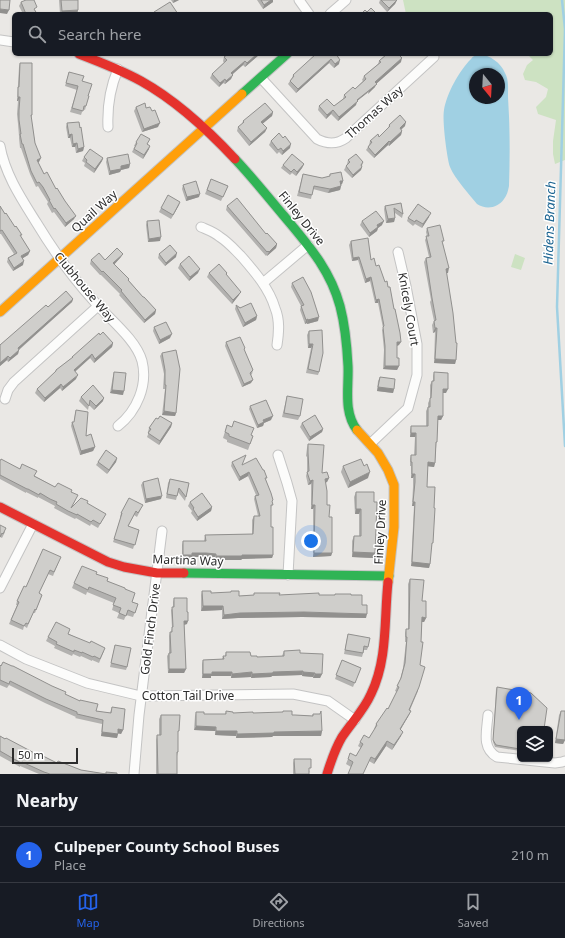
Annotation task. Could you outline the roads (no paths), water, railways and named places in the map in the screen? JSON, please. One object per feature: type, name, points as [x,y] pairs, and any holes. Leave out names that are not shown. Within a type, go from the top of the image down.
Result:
[{"type":"street","points":[[299,0],[308,12]]},
{"type":"street","points":[[332,12],[346,0]]},
{"type":"street","points":[[0,40],[12,42]]},
{"type":"street","name":"Finley Drive","points":[[86,56],[118,69],[143,82],[166,96],[205,128],[239,162],[318,256],[327,270],[338,298],[347,351],[348,376],[346,400],[350,418],[354,428],[382,457],[393,484],[394,522],[382,653],[376,682],[366,704],[340,741],[327,774]]},
{"type":"street","name":"Quail Way","points":[[0,312],[285,56]]},
{"type":"street","name":"Thomas Way","points":[[261,78],[317,139],[324,143],[330,144],[346,138],[434,57]]},
{"type":"street","points":[[108,127],[109,100],[112,83],[118,69]]},
{"type":"street","name":"Clubhouse Way","points":[[0,146],[5,165],[14,187],[59,258],[76,281],[132,342],[138,352],[144,372],[141,394],[130,414],[118,426]]},
{"type":"street","points":[[201,227],[220,236],[229,244],[253,269],[263,283],[276,308],[279,332],[277,345]]},
{"type":"street","points":[[263,283],[308,244]]},
{"type":"street","name":"Knicely Court","points":[[370,444],[408,408],[417,375],[417,344],[398,252]]},
{"type":"street","points":[[4,399],[14,382],[98,306]]},
{"type":"street","points":[[278,455],[292,501],[288,575]]},
{"type":"street","name":"Martina Way","points":[[0,507],[108,562],[124,567],[157,573],[389,576]]},
{"type":"street","points":[[0,588],[34,524]]},
{"type":"street","name":"Gold Finch Drive","points":[[134,774],[141,696],[162,531]]},
{"type":"street","name":"Cotton Tail Drive","points":[[0,644],[26,659],[87,683],[141,696],[292,694],[328,701],[355,720]]},
{"type":"street","points":[[488,715],[486,745],[488,750],[497,757],[555,763],[565,761]]},
{"type":"water","points":[[475,56],[487,56],[498,63],[502,68],[469,68],[469,104],[505,104],[505,74],[507,79],[510,142],[509,186],[507,194],[501,202],[492,207],[484,207],[477,204],[452,172],[445,139],[444,110],[446,103],[454,83],[467,64]]},
{"type":"waterway","name":"Hidens Branch","points":[[562,0],[565,29],[557,307],[565,446]]},
{"type":"place","name":"Culpeper County School Buses","points":[[519,720]]}]
